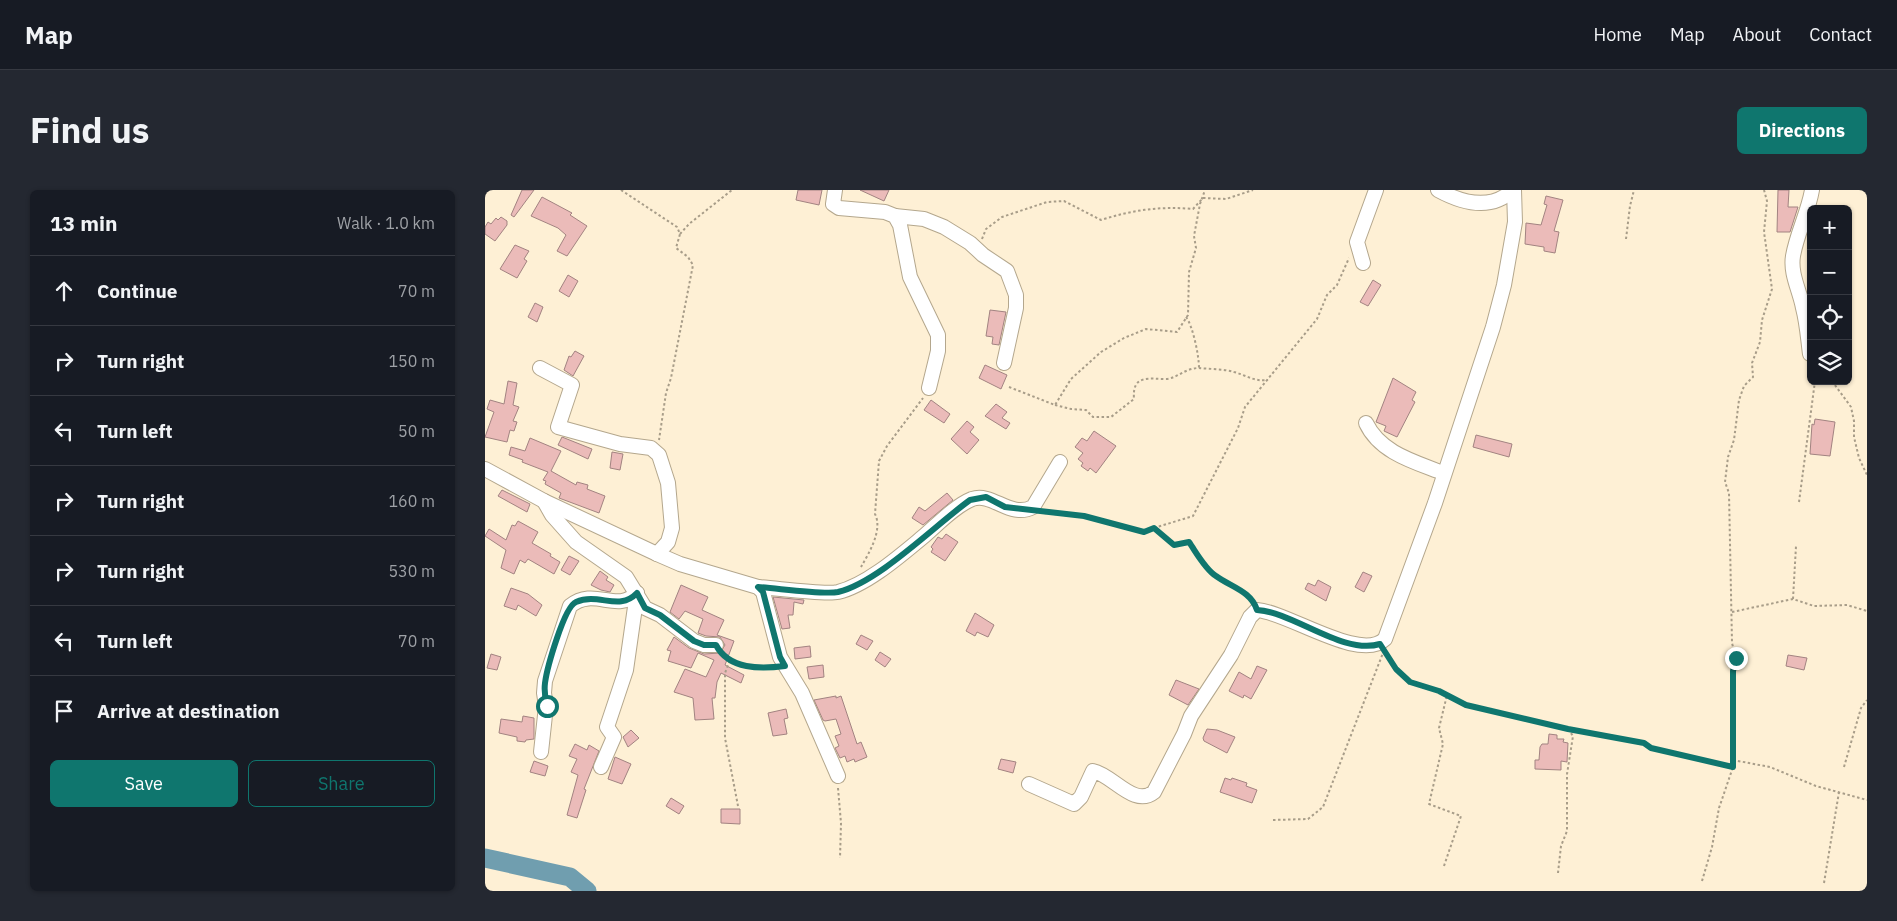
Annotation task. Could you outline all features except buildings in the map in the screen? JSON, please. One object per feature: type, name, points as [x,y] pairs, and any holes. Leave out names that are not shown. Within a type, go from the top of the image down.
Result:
[{"type":"street","points":[[835,190],[833,204],[839,208],[885,212],[895,216],[933,222],[970,243],[977,251],[1007,271],[1016,295],[1014,327],[1004,363]]},
{"type":"street","points":[[1363,263],[1357,242],[1376,190]]},
{"type":"street","points":[[1029,784],[1074,804],[1081,796],[1093,771],[1101,773],[1139,798],[1148,798],[1154,792],[1184,734],[1191,716],[1231,655],[1249,617],[1257,610],[1279,614],[1308,629],[1364,646],[1380,644],[1389,631],[1435,503],[1443,473],[1493,327],[1504,285],[1515,222],[1513,190],[1495,201],[1479,203],[1467,202],[1438,190]]},
{"type":"street","points":[[1809,340],[1804,310],[1793,273],[1793,257],[1812,190]]},
{"type":"street","points":[[895,216],[900,225],[910,277],[938,335],[938,351],[929,388]]},
{"type":"street","points":[[540,368],[572,386],[558,427],[620,444],[651,448],[659,455],[668,483],[672,528],[668,542],[657,554]]},
{"type":"street","points":[[1366,423],[1372,435],[1386,448],[1443,473]]},
{"type":"street","points":[[485,469],[544,501],[681,564],[758,587],[836,592],[851,587],[907,551],[970,500],[986,497],[1005,507],[1027,510],[1033,507],[1060,462]]},
{"type":"street","points":[[544,501],[552,515],[576,542],[626,577],[645,608],[660,615],[694,641],[704,645],[716,645]]},
{"type":"street","points":[[758,587],[763,592],[780,657],[802,693],[837,776]]},
{"type":"street","points":[[541,752],[547,706],[544,693],[545,681],[570,606],[575,602],[592,597],[621,603],[629,601],[637,593]]},
{"type":"street","points":[[601,767],[614,737],[607,727],[626,670],[637,593]]},
{"type":"path","points":[[621,190],[677,227],[680,234]]},
{"type":"path","points":[[659,455],[666,393],[671,378],[693,264],[688,257],[675,248],[680,234],[689,224],[732,190]]},
{"type":"path","points":[[1055,405],[1071,379],[1101,352],[1123,338],[1146,329],[1177,332],[1188,314],[1189,272],[1196,248],[1194,236],[1205,190]]},
{"type":"path","points":[[1203,198],[1226,199],[1253,190]]},
{"type":"path","points":[[1626,239],[1634,190]]},
{"type":"path","points":[[1701,881],[1712,848],[1719,808],[1733,767],[1733,671],[1736,658],[1733,643],[1729,493],[1725,482],[1728,457],[1734,440],[1739,400],[1744,386],[1753,377],[1752,363],[1760,342],[1762,320],[1772,289],[1764,232],[1767,201],[1764,190]]},
{"type":"path","points":[[977,251],[986,229],[1002,217],[1047,202],[1064,201],[1101,220],[1133,210],[1170,207],[1193,209],[1203,198]]},
{"type":"path","points":[[1027,510],[1084,516],[1144,532],[1193,516],[1238,428],[1245,407],[1317,319],[1327,295],[1337,285],[1357,242]]},
{"type":"path","points":[[1185,317],[1190,322],[1199,357],[1199,368]]},
{"type":"path","points":[[1009,387],[1055,405],[1086,410],[1093,417],[1111,417],[1134,399],[1133,389],[1145,378],[1169,379],[1186,369],[1199,368],[1234,372],[1247,378],[1268,380]]},
{"type":"path","points":[[1799,502],[1814,385]]},
{"type":"path","points":[[1835,385],[1851,407],[1854,421],[1854,437],[1859,458],[1867,476]]},
{"type":"path","points":[[851,587],[871,550],[876,532],[878,520],[875,514],[879,461],[887,446],[929,388]]},
{"type":"path","points":[[1154,528],[1174,545],[1189,542],[1215,576],[1231,583],[1255,601],[1257,610]]},
{"type":"path","points":[[1793,599],[1796,546]]},
{"type":"path","points":[[1732,612],[1793,599],[1814,606],[1847,605],[1867,612]]},
{"type":"path","points":[[716,645],[719,652],[730,660],[759,669],[785,666]]},
{"type":"path","points":[[1273,820],[1308,819],[1323,807],[1384,650],[1396,669],[1410,682],[1447,695],[1466,705],[1568,729],[1644,743],[1651,748],[1733,767]]},
{"type":"path","points":[[730,660],[725,674],[725,738],[738,806]]},
{"type":"path","points":[[1443,866],[1461,816],[1429,804],[1443,744],[1439,728],[1447,695]]},
{"type":"path","points":[[1844,767],[1861,708],[1867,700]]},
{"type":"path","points":[[1558,873],[1561,846],[1567,831],[1567,774],[1573,736],[1568,729]]},
{"type":"path","points":[[1733,760],[1770,767],[1816,786],[1867,800]]},
{"type":"path","points":[[837,776],[841,823],[841,858]]},
{"type":"path","points":[[1824,883],[1839,792]]},
{"type":"waterway","points":[[485,858],[570,877],[587,891]]},
{"type":"route","points":[[547,706],[544,693],[545,681],[565,615],[570,606],[575,602],[592,597],[621,603],[629,601],[637,593],[645,608],[660,615],[694,641],[704,645],[716,645],[719,652],[740,665],[759,669],[785,666],[780,657],[763,592],[758,587],[836,592],[851,587],[907,551],[953,512],[970,500],[979,497],[986,497],[1005,507],[1040,513],[1057,512],[1061,515],[1084,516],[1144,532],[1154,528],[1174,545],[1189,542],[1215,576],[1231,583],[1255,601],[1257,610],[1279,614],[1308,629],[1364,646],[1380,644],[1396,669],[1410,682],[1439,691],[1466,705],[1568,729],[1644,743],[1651,748],[1733,767],[1733,671],[1736,658]]}]
